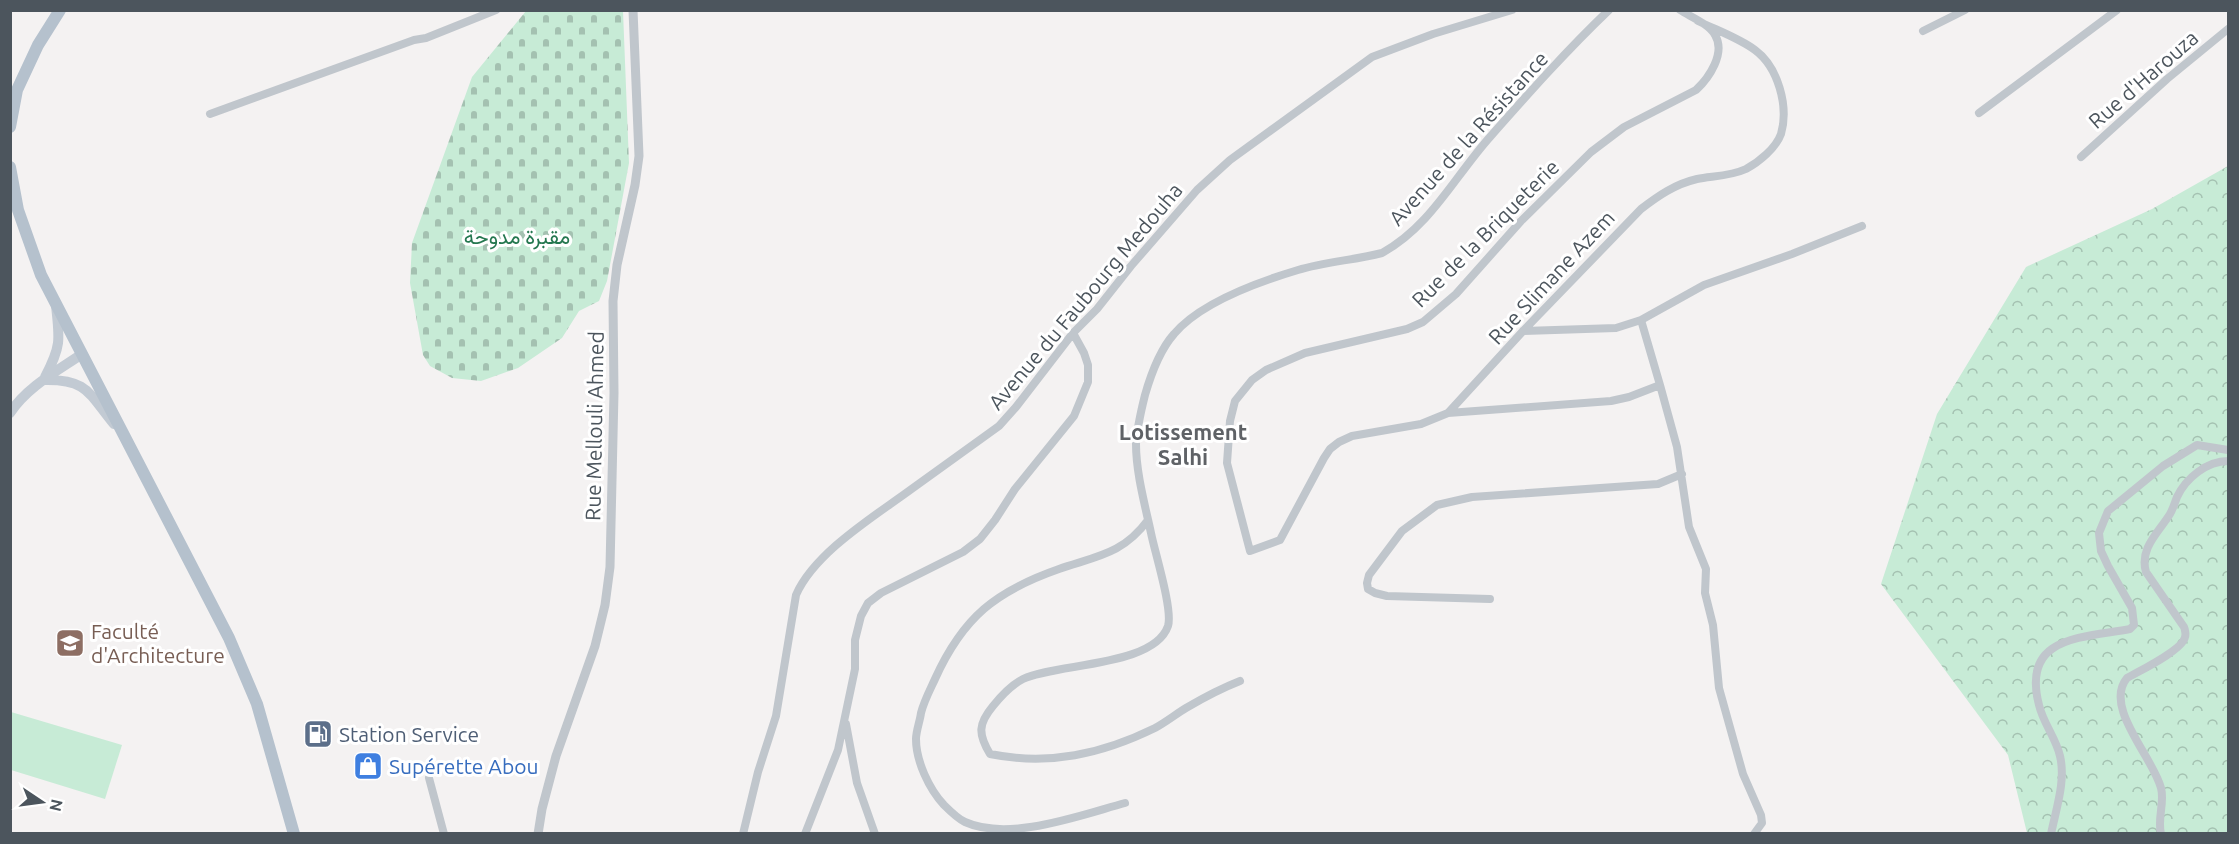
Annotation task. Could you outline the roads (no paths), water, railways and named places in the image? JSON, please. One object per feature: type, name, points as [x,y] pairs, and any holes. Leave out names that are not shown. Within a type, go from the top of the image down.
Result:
[{"type":"main road","points":[[10,127],[16,90],[38,45],[60,10]]},
{"type":"main road","points":[[10,167],[18,210],[41,275],[229,638],[257,704],[294,834]]},
{"type":"main road","points":[[44,380],[56,357],[60,343],[55,303]]},
{"type":"main road","points":[[10,413],[44,380],[82,354]]},
{"type":"main road","points":[[44,380],[60,379],[81,384],[129,442]]},
{"type":"street","points":[[210,114],[414,40],[426,38],[496,10]]},
{"type":"street","name":"Rue Mellouli Ahmed","points":[[538,834],[556,756],[595,646],[605,605],[610,567],[614,393],[613,301],[617,265],[635,185],[639,156],[633,10]]},
{"type":"street","name":"Avenue du Faubourg Medouha","points":[[743,834],[758,772],[776,716],[792,614],[802,582],[853,531],[999,426],[1072,333],[1097,309],[1197,190],[1230,160],[1270,133],[1348,72],[1372,57],[1395,47],[1512,10]]},
{"type":"street","name":"Avenue de la Résistance","points":[[1240,681],[1186,708],[1157,727],[1107,748],[1074,757],[1004,757],[990,754],[983,743],[981,732],[983,718],[1004,692],[1023,679],[1047,672],[1118,659],[1155,642],[1167,630],[1169,615],[1137,457],[1138,428],[1151,373],[1174,334],[1202,311],[1270,279],[1299,270],[1382,253],[1393,247],[1440,202],[1490,137],[1609,10]]},
{"type":"street","name":"Rue de la Briqueterie","points":[[1250,550],[1227,463],[1230,421],[1235,401],[1242,390],[1266,370],[1305,353],[1407,329],[1423,322],[1456,294],[1521,221],[1592,152],[1624,127],[1696,90],[1706,81],[1713,68],[1718,51],[1718,41],[1714,33],[1680,10]]},
{"type":"street","points":[[1923,31],[1965,10]]},
{"type":"street","points":[[1979,113],[2117,10]]},
{"type":"street","name":"Rue Slimane Azem","points":[[1250,550],[1281,540],[1324,458],[1339,442],[1368,432],[1421,424],[1448,413],[1614,235],[1654,200],[1676,187],[1695,180],[1745,169],[1759,161],[1776,143],[1781,134],[1783,118],[1781,93],[1766,60],[1755,49],[1698,21]]},
{"type":"street","name":"Rue d'Harouza","points":[[2081,157],[2168,79],[2229,29]]},
{"type":"street","points":[[1523,331],[1616,328],[1641,320],[1704,285],[1862,226]]},
{"type":"street","points":[[1641,320],[1677,447],[1689,527],[1706,569],[1705,593],[1713,625],[1719,688],[1736,755],[1761,815],[1762,823],[1754,834]]},
{"type":"street","points":[[804,834],[838,750],[855,669],[857,629],[861,616],[868,603],[881,593],[963,552],[980,539],[1022,480],[1074,416],[1088,382],[1088,365],[1072,333]]},
{"type":"street","points":[[1448,413],[1611,401],[1660,385]]},
{"type":"street","points":[[2051,834],[2062,768],[2060,754],[2038,704],[2035,670],[2044,654],[2061,643],[2130,628],[2134,625],[2132,608],[2101,551],[2099,533],[2108,511],[2163,466],[2197,445],[2229,450]]},
{"type":"street","points":[[2162,834],[2160,818],[2163,799],[2160,786],[2121,709],[2120,695],[2122,685],[2127,678],[2171,652],[2180,645],[2186,635],[2184,627],[2146,572],[2143,562],[2154,536],[2171,513],[2178,494],[2187,483],[2207,465],[2229,461]]},
{"type":"street","points":[[1490,599],[1387,596],[1368,589],[1367,583],[1369,575],[1402,531],[1437,505],[1472,497],[1658,484],[1682,474]]},
{"type":"street","points":[[1125,803],[1056,821],[1011,829],[988,828],[965,822],[938,798],[921,766],[916,739],[923,707],[946,654],[978,613],[1022,583],[1110,553],[1128,543],[1148,520]]},
{"type":"street","points":[[845,720],[857,783],[875,834]]},
{"type":"street","points":[[429,778],[444,834]]},
{"type":"place","name":"Faculté d'Architecture","points":[[70,643]]},
{"type":"place","name":"Station Service","points":[[318,734]]},
{"type":"place","name":"Supérette Abou","points":[[368,766]]},
{"type":"district","name":"Lotissement Salhi","points":[[1183,444]]},
{"type":"park label","name":"مقبرة مدوحة","points":[[517,236]]}]
